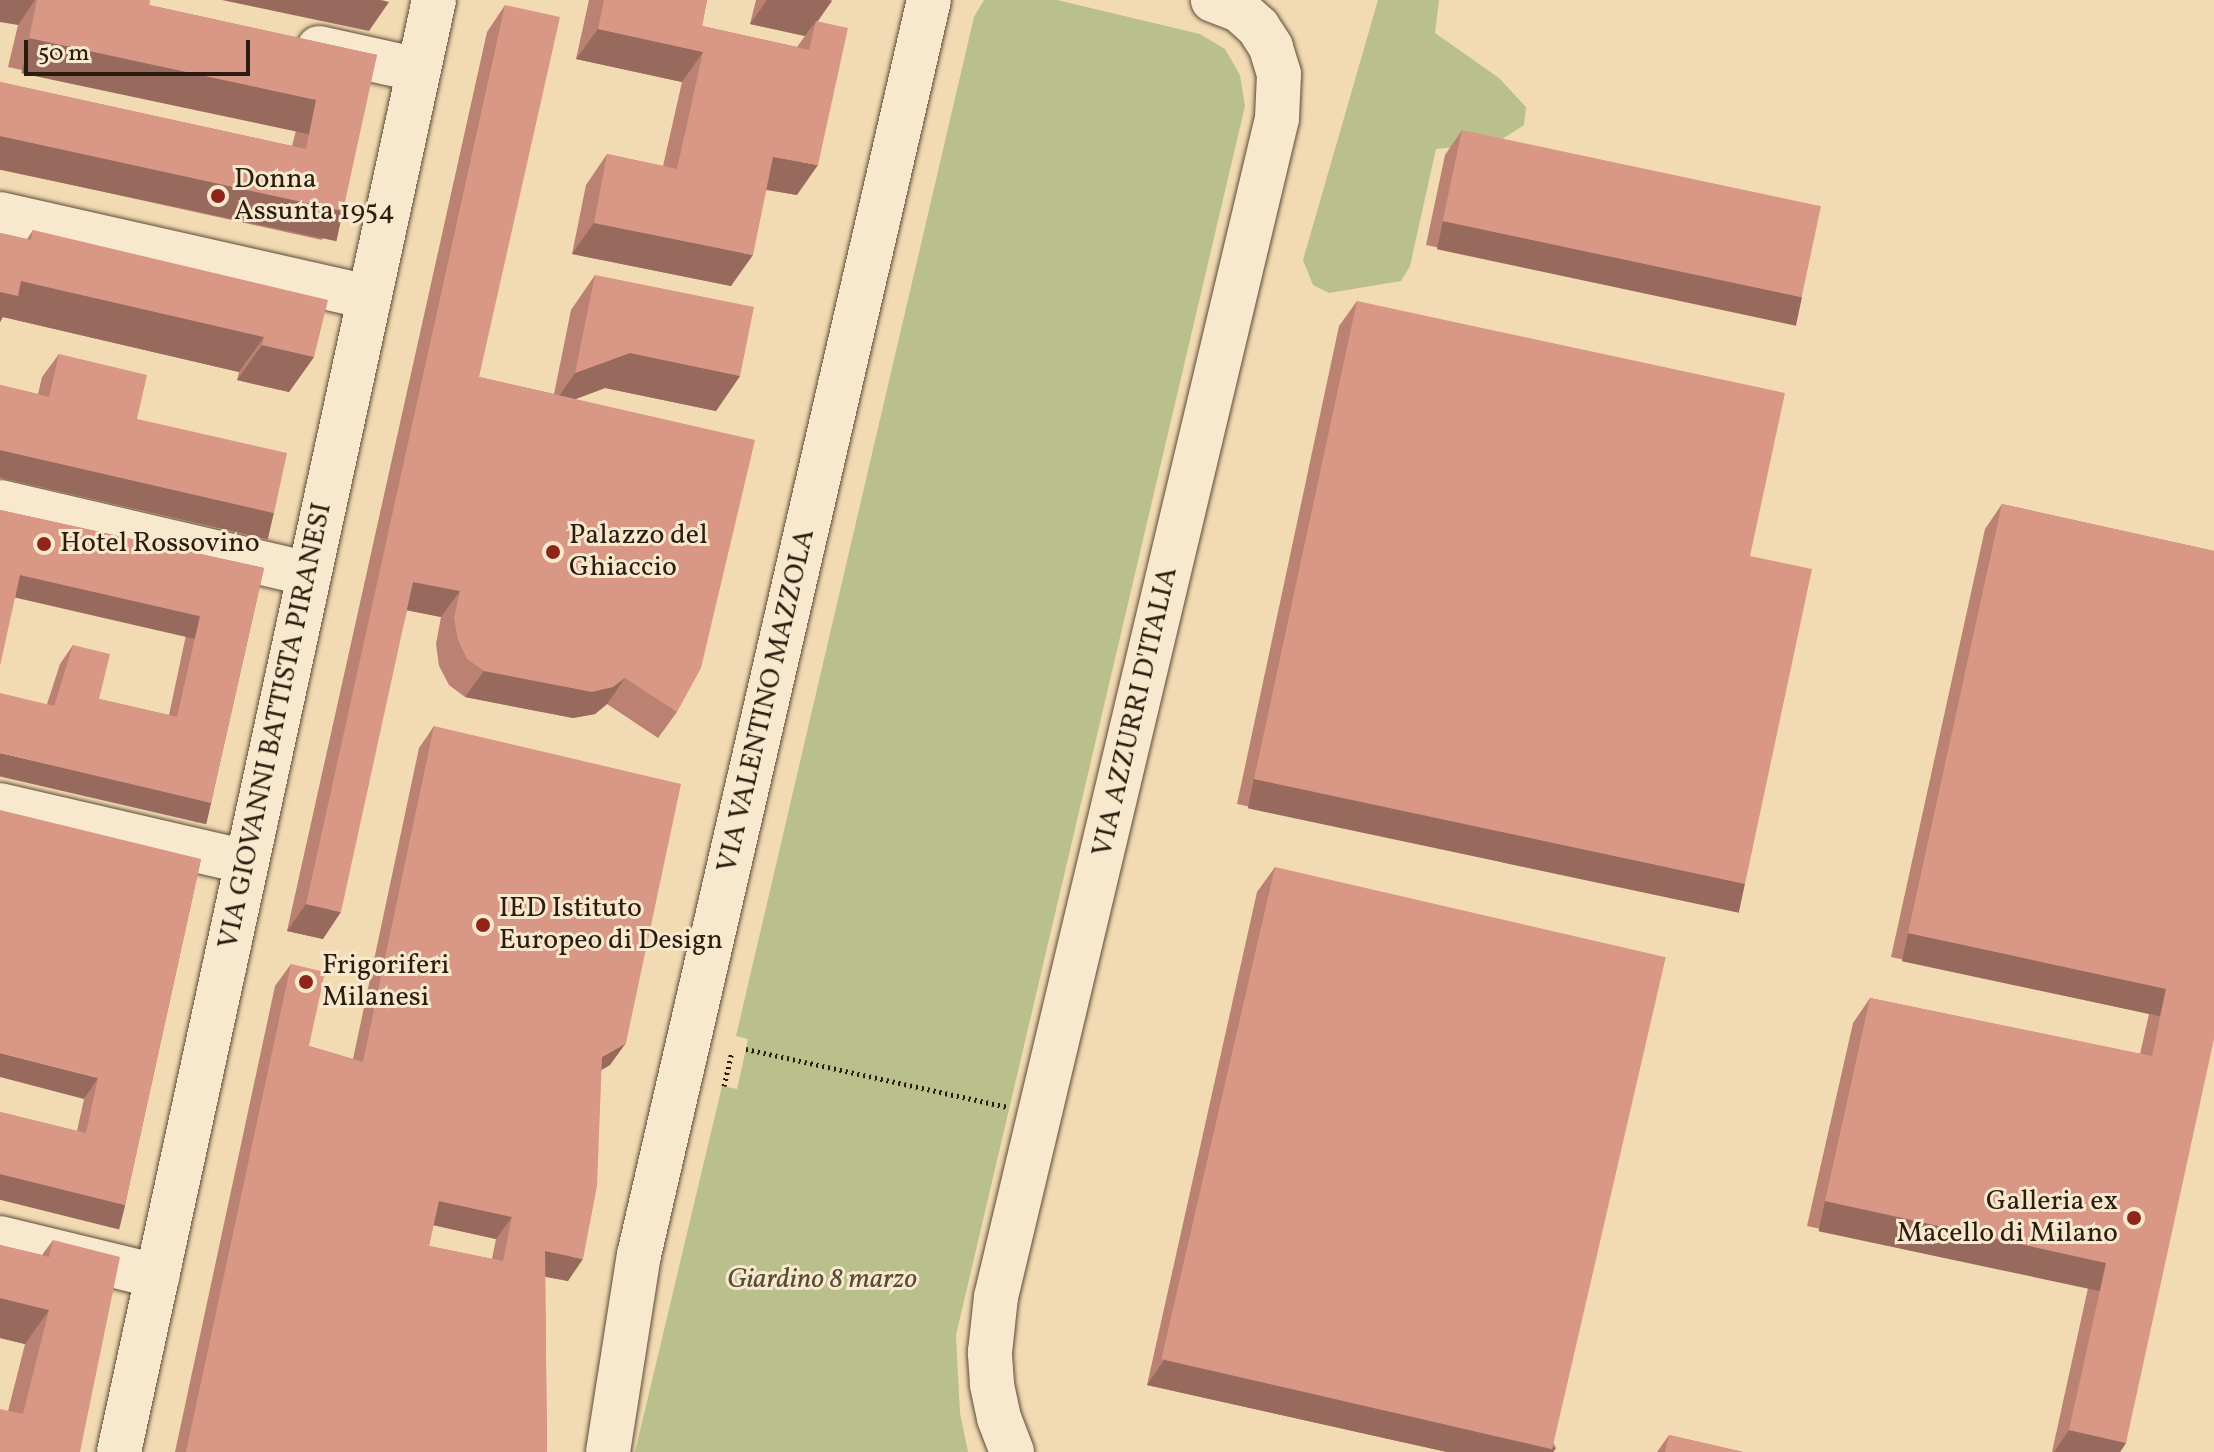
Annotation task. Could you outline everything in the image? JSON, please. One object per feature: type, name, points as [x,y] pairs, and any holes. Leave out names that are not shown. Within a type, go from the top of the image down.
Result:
[{"type":"street","name":"VIA GIOVANNI BATTISTA PIRANESI","points":[[119,1452],[434,0]]},
{"type":"street","name":"VIA VALENTINO MAZZOLA","points":[[608,1452],[639,1255],[929,0]]},
{"type":"street","name":"VIA AZZURRI D'ITALIA","points":[[1012,1452],[999,1418],[992,1384],[990,1352],[996,1297],[1277,118],[1279,74],[1271,47],[1258,27],[1239,10],[1213,0]]},
{"type":"street","points":[[274,38],[419,70]]},
{"type":"street","points":[[0,214],[369,297]]},
{"type":"street","points":[[0,502],[309,574]]},
{"type":"street","points":[[0,805],[246,862]]},
{"type":"street","points":[[0,1238],[157,1276]]},
{"type":"path","points":[[746,1049],[1012,1108]]},
{"type":"path","points":[[724,1086],[732,1052]]},
{"type":"green space","name":"Giardino 8 marzo","points":[[984,0],[1057,0],[1200,34],[1225,49],[1240,75],[1245,106],[956,1335],[960,1413],[968,1452],[635,1452],[722,1086],[737,1089],[748,1039],[736,1036],[974,17]]},
{"type":"green space","points":[[1378,0],[1439,0],[1435,33],[1499,78],[1526,107],[1524,125],[1496,143],[1436,149],[1410,266],[1401,281],[1329,293],[1313,285],[1303,260]]},
{"type":"building","points":[[37,0],[150,0],[149,5],[377,55],[343,211],[0,136],[0,82],[306,149],[316,100],[29,38]]},
{"type":"building","points":[[604,0],[707,0],[702,26],[809,50],[816,21],[848,28],[818,165],[773,157],[753,255],[594,223],[607,154],[677,169],[703,52],[598,29]]},
{"type":"building","points":[[505,5],[560,17],[479,377],[755,440],[701,668],[677,712],[625,678],[613,687],[592,692],[484,671],[467,659],[458,640],[454,618],[460,591],[413,582],[341,912],[306,904]]},
{"type":"building","points":[[1462,130],[1821,206],[1802,297],[1443,221]]},
{"type":"building","points":[[33,230],[328,300],[314,357],[262,345],[264,337],[21,281],[18,296],[0,292],[0,233],[31,240]]},
{"type":"building","points":[[595,275],[754,307],[740,376],[630,353],[575,373]]},
{"type":"building","points":[[1357,301],[1785,393],[1750,556],[1812,569],[1745,884],[1254,779]]},
{"type":"building","points":[[59,354],[147,375],[137,419],[287,453],[274,513],[0,450],[0,385],[49,397]]},
{"type":"building","points":[[2002,504],[2214,551],[2214,1039],[2126,1443],[2069,1430],[2106,1263],[1825,1201],[1870,998],[2152,1056],[2166,989],[1908,933]]},
{"type":"building","points":[[0,510],[264,568],[211,803],[0,753],[0,693],[54,706],[73,645],[110,654],[99,699],[177,717],[200,616],[20,575],[0,666]]},
{"type":"building","points":[[434,726],[681,784],[626,1043],[602,1057],[597,1186],[583,1259],[545,1251],[547,1452],[186,1452],[291,964],[325,972],[309,1046],[363,1062]],"holes":[[[439,1201],[512,1217],[503,1261],[429,1246]]]},
{"type":"building","points":[[0,810],[201,859],[125,1205],[0,1174],[0,1112],[86,1133],[98,1078],[0,1053]]},
{"type":"building","points":[[1275,867],[1666,957],[1552,1449],[1161,1359]]},
{"type":"building","points":[[53,1240],[120,1257],[80,1452],[0,1452],[0,1409],[23,1414],[49,1310],[0,1298],[0,1245],[49,1257]]},
{"type":"building","points":[[1669,1435],[1743,1452],[1665,1452]]},
{"type":"place","name":"Donna Assunta 1954","points":[[218,196]]},
{"type":"place","name":"Hotel Rossovino","points":[[44,544]]},
{"type":"place","name":"Palazzo del Ghiaccio","points":[[553,552]]},
{"type":"place","name":"IED Istituto Europeo di Design","points":[[483,925]]},
{"type":"place","name":"Frigoriferi Milanesi","points":[[306,982]]},
{"type":"place","name":"Galleria ex Macello di Milano","points":[[2134,1218]]}]
